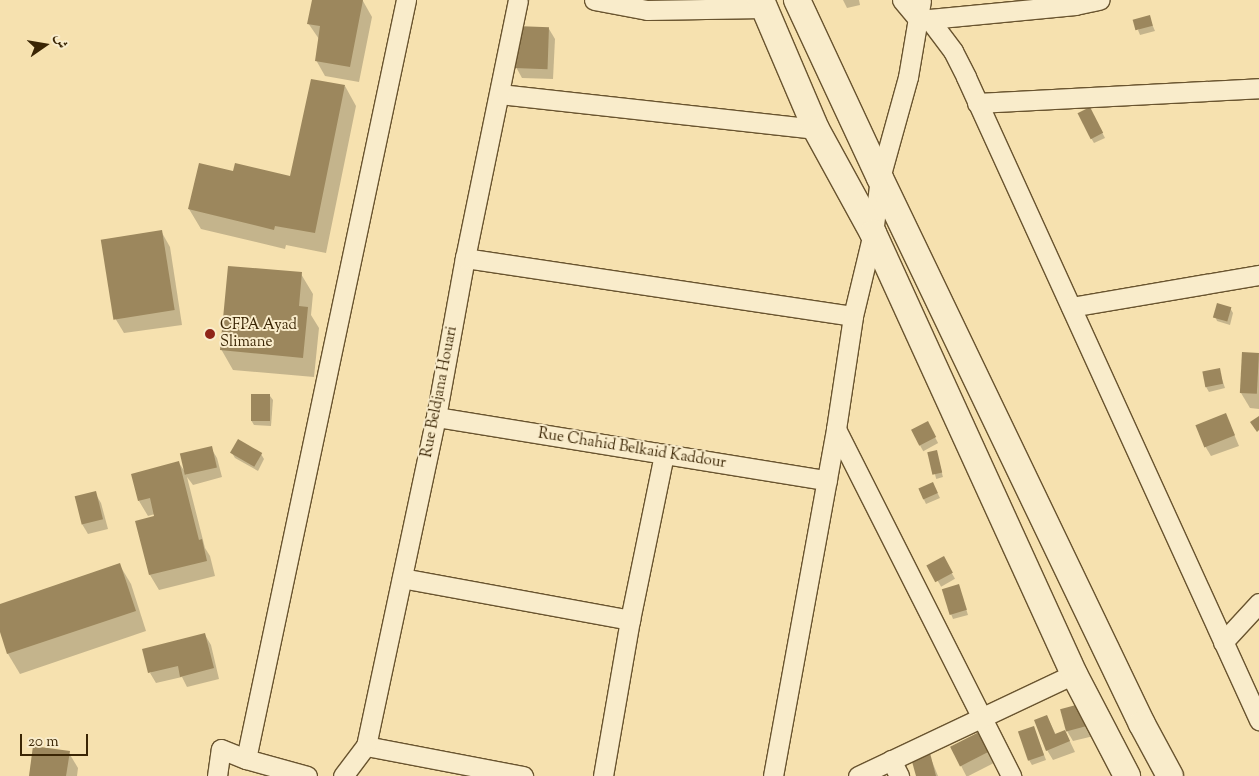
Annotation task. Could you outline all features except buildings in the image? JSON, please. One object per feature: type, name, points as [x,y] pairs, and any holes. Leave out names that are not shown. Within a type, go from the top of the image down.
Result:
[{"type":"street","points":[[246,759],[406,0]]},
{"type":"street","name":"Rue Beldjana Houari","points":[[344,776],[366,746],[436,417],[465,258],[518,0]]},
{"type":"street","points":[[594,0],[645,5],[762,4],[816,129],[873,233],[1074,674],[1127,776]]},
{"type":"street","points":[[797,0],[880,178],[1142,724],[1170,776]]},
{"type":"street","points":[[902,0],[953,51],[1259,720]]},
{"type":"street","points":[[773,776],[836,429],[853,316],[873,233],[880,178],[924,20],[921,0]]},
{"type":"street","points":[[924,20],[1075,5],[1098,0]]},
{"type":"street","points":[[977,103],[1259,88]]},
{"type":"street","points":[[500,94],[816,129]]},
{"type":"street","points":[[465,258],[853,316]]},
{"type":"street","points":[[1071,306],[1259,275]]},
{"type":"street","name":"Rue Chahid Belkaid Kaddour","points":[[436,417],[827,480]]},
{"type":"street","points":[[836,429],[1011,776]]},
{"type":"street","points":[[603,776],[630,620],[664,454]]},
{"type":"street","points":[[402,578],[630,620]]},
{"type":"street","points":[[1223,642],[1259,603]]},
{"type":"street","points":[[858,776],[895,768],[982,718],[1074,674]]},
{"type":"street","points":[[366,746],[524,776]]},
{"type":"street","points":[[217,776],[221,749],[295,775]]},
{"type":"place","name":"CFPA Ayad Slimane","points":[[210,334]]}]
